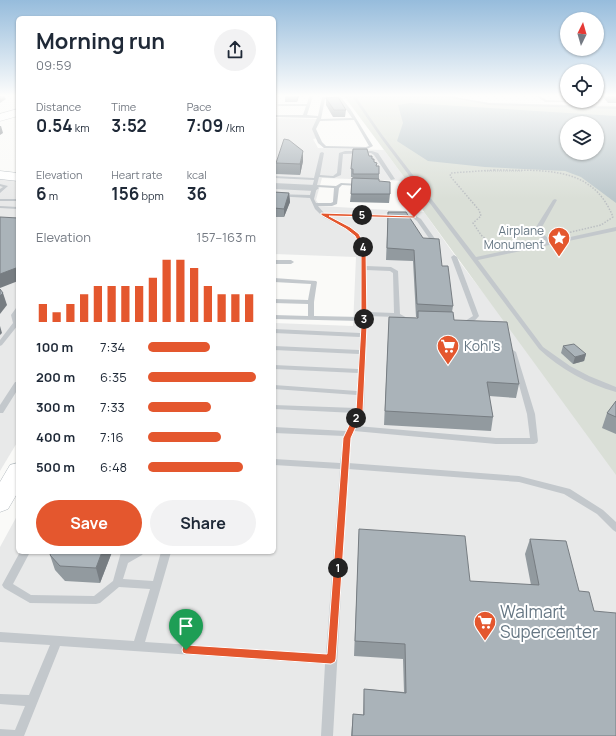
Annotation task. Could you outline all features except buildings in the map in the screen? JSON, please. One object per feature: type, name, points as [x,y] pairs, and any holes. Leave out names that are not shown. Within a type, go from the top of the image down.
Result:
[{"type":"main road","points":[[0,175],[16,177]]},
{"type":"main road","points":[[0,503],[16,475]]},
{"type":"street","points":[[276,186],[316,182]]},
{"type":"lane","points":[[315,130],[320,143],[325,147],[367,148],[371,146],[361,131],[356,134]]},
{"type":"lane","points":[[377,130],[551,358],[564,367],[616,390]]},
{"type":"lane","points":[[359,138],[367,140]]},
{"type":"lane","points":[[316,182],[339,174],[341,153],[345,152],[372,152],[376,154],[393,179]]},
{"type":"lane","points":[[322,153],[313,197],[315,204],[322,214],[348,228],[357,235],[364,248],[364,316],[360,411],[347,438],[344,466],[327,736]]},
{"type":"lane","points":[[276,177],[316,182],[337,187],[341,184],[367,185]]},
{"type":"lane","points":[[0,185],[6,186],[0,192]]},
{"type":"lane","points":[[315,204],[332,205],[335,203],[337,187]]},
{"type":"lane","points":[[276,195],[313,197]]},
{"type":"lane","points":[[0,200],[16,199]]},
{"type":"lane","points":[[551,243],[541,235],[538,227],[555,200]]},
{"type":"lane","points":[[0,208],[16,208]]},
{"type":"lane","points":[[322,214],[414,217],[419,220],[435,243]]},
{"type":"lane","points":[[476,259],[616,230]]},
{"type":"lane","points":[[454,256],[476,316],[467,323],[460,323]]},
{"type":"lane","points":[[276,262],[291,262]]},
{"type":"lane","points":[[364,268],[391,269],[396,272],[397,315]]},
{"type":"lane","points":[[276,280],[314,282],[311,302],[311,318]]},
{"type":"lane","points":[[276,301],[311,302]]},
{"type":"lane","points":[[276,317],[311,318],[397,315],[406,320],[413,321]]},
{"type":"lane","points":[[0,344],[16,323]]},
{"type":"lane","points":[[276,331],[363,335]]},
{"type":"lane","points":[[276,348],[362,352]]},
{"type":"lane","points":[[276,430],[350,431],[496,441],[534,441],[531,414],[513,352]]},
{"type":"lane","points":[[276,366],[362,371]]},
{"type":"lane","points":[[0,411],[16,387]]},
{"type":"lane","points":[[276,387],[360,392]]},
{"type":"lane","points":[[276,407],[360,411]]},
{"type":"lane","points":[[276,462],[519,479],[567,491],[600,512],[616,528]]},
{"type":"lane","points":[[24,554],[7,585],[30,599],[96,600],[116,583],[125,556]]},
{"type":"lane","points":[[138,646],[165,554]]},
{"type":"lane","points":[[116,583],[156,585]]},
{"type":"lane","points":[[0,637],[331,659]]},
{"type":"lane","points":[[0,735],[16,736],[57,641]]},
{"type":"lane","points":[[0,699],[32,701]]},
{"type":"path","points":[[499,250],[482,237],[476,229],[473,222],[481,216],[479,210],[450,176],[451,173],[475,171],[526,171],[550,173],[585,181],[605,200],[613,217],[602,225],[567,233],[568,235]]},
{"type":"shaded area","points":[[276,130],[315,130],[318,138],[313,139],[318,148],[384,150],[407,181],[322,178],[316,200],[320,206],[424,212],[458,260],[616,465],[616,736],[0,736],[0,547],[16,518],[16,554],[276,554],[276,323],[353,326],[356,257],[276,254]]},
{"type":"shaded area","points":[[369,130],[560,130],[560,160],[604,160],[604,130],[616,130],[616,475],[424,212],[407,181]]},
{"type":"shaded area","points":[[401,130],[560,130],[560,160],[604,160],[604,130],[616,130],[616,203],[581,177],[565,171],[485,167],[428,161],[397,141]]},
{"type":"shaded area","points":[[0,177],[16,180],[16,444],[0,471]]},
{"type":"place","name":"Airplane Monument","points":[[559,258]]},
{"type":"place","name":"Kohl's","points":[[448,366]]},
{"type":"place","name":"Walmart Supercenter","points":[[485,642]]},
{"type":"route","points":[[186,650],[331,659],[347,438],[360,411],[364,326],[364,248],[357,235],[348,228],[322,214],[414,217]]}]
